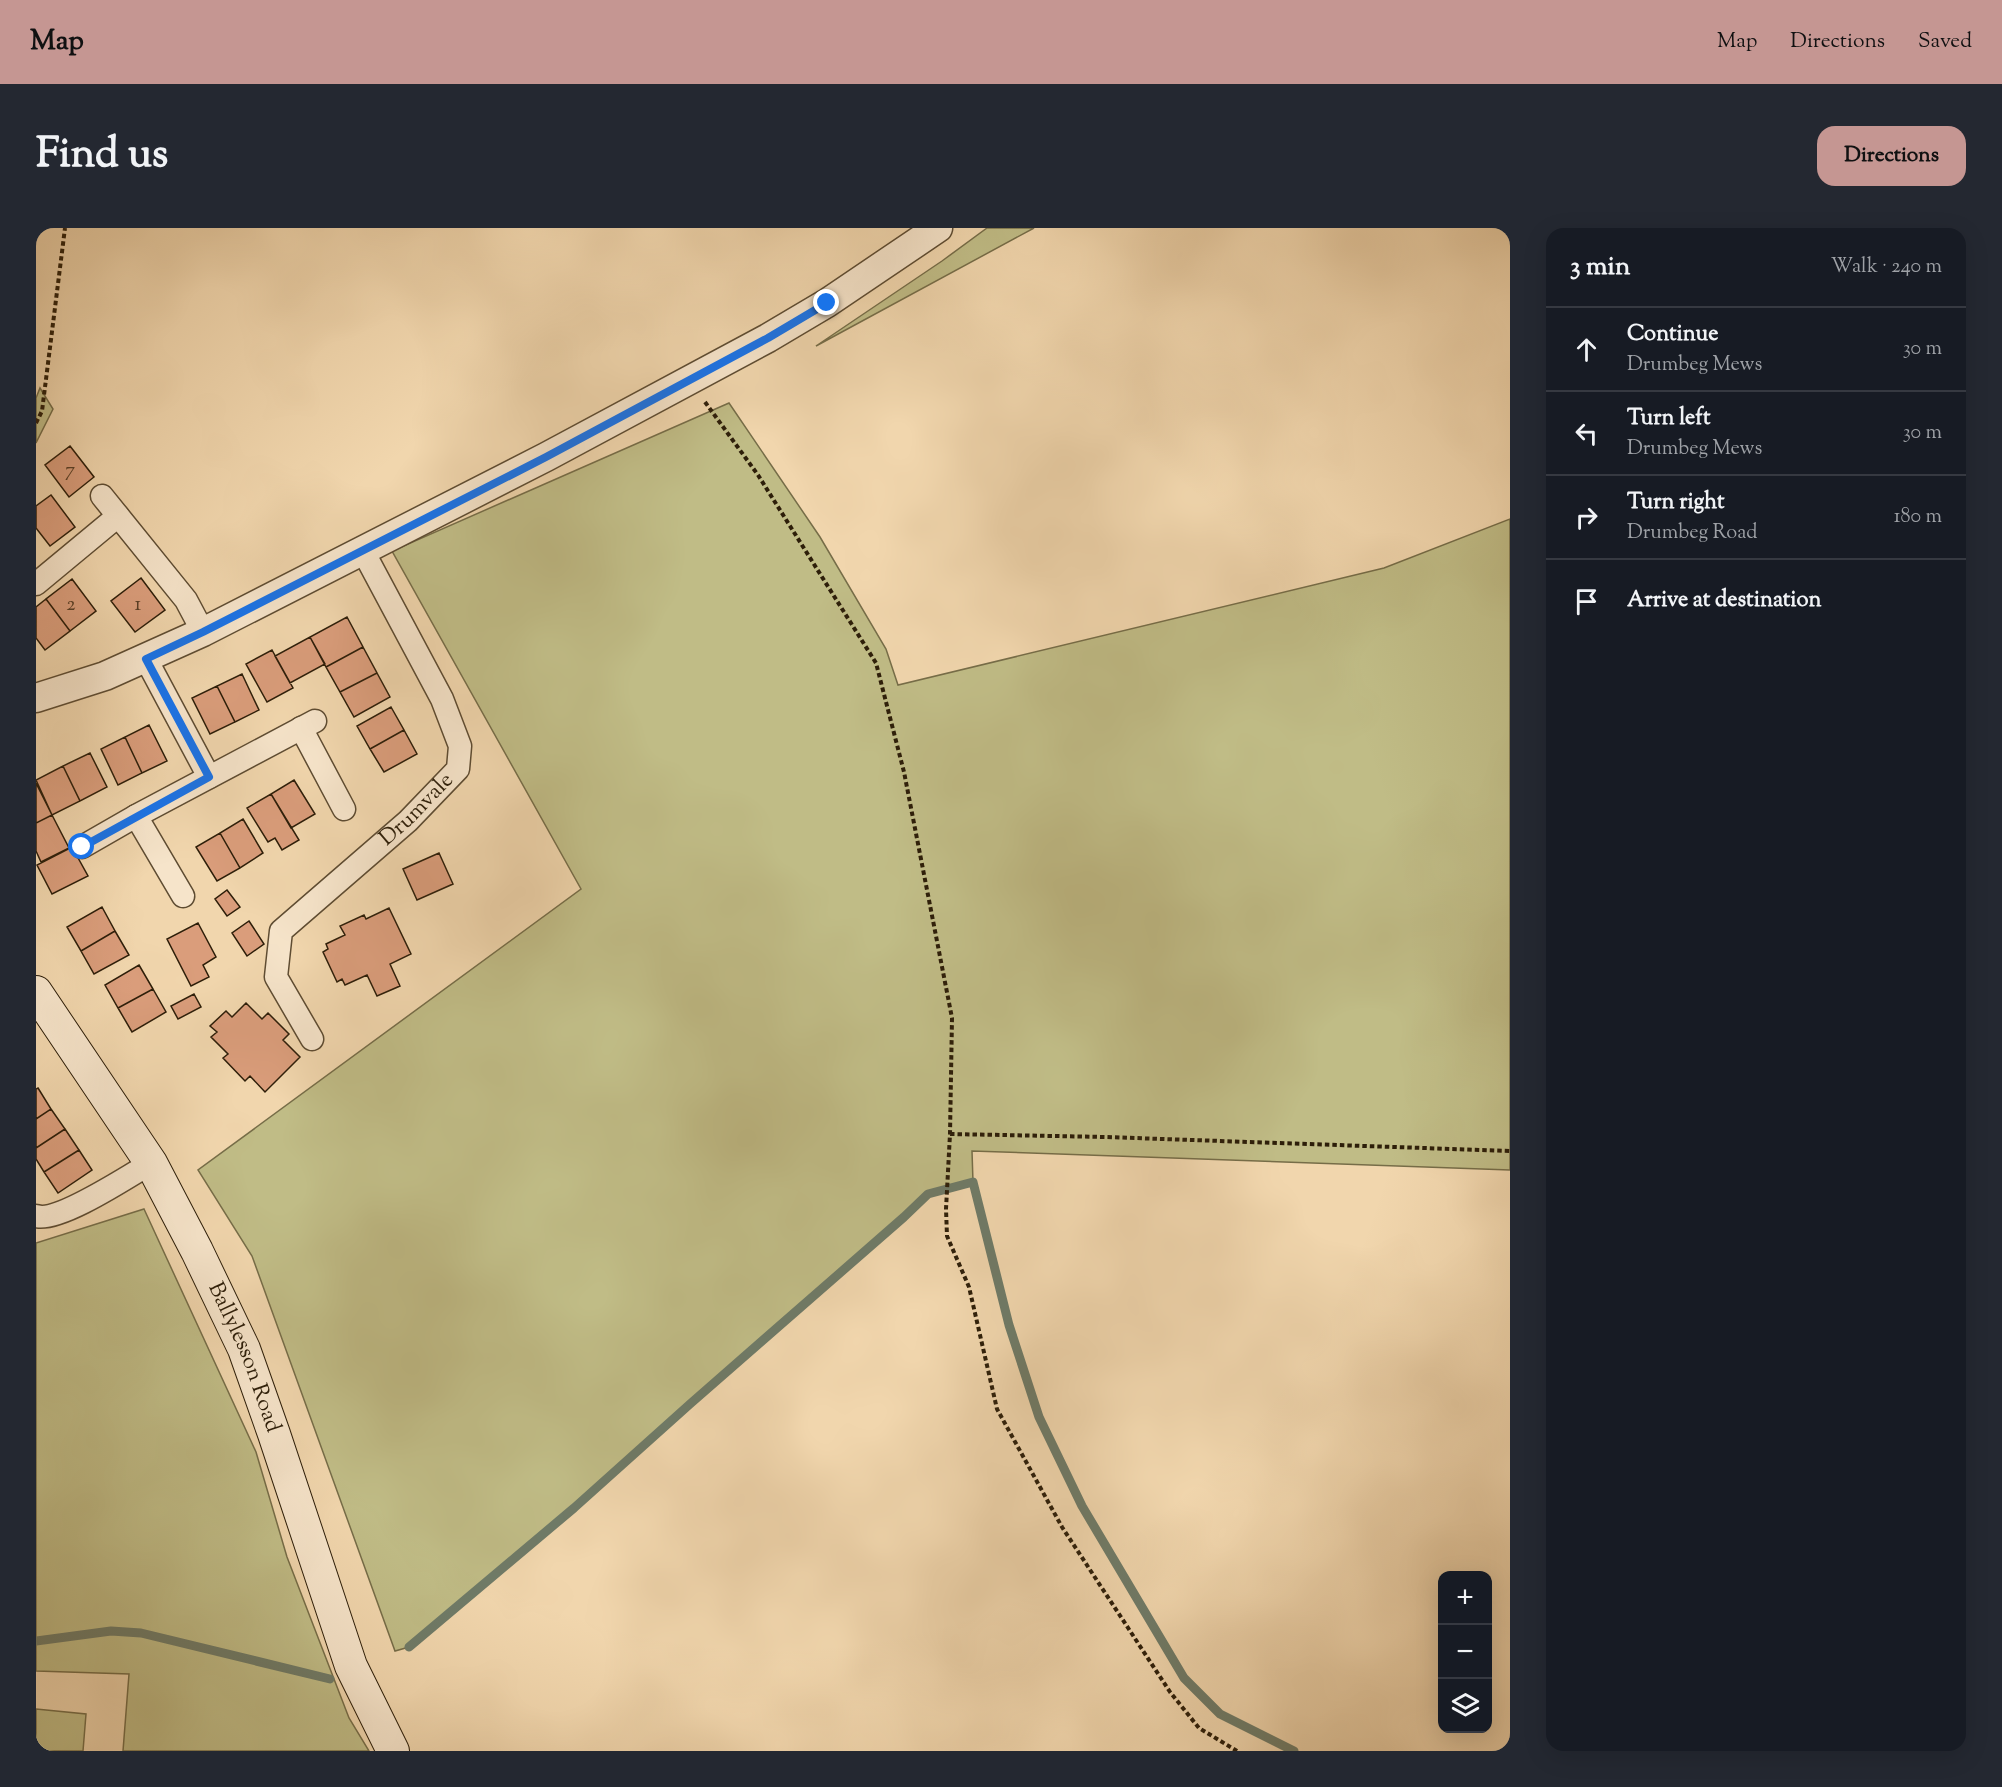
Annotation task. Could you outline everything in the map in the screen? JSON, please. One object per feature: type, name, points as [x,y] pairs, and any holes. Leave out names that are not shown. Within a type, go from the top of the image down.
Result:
[{"type":"main road","name":"Ballylesson Road","points":[[36,992],[151,1163],[244,1349],[351,1666],[393,1751]]},
{"type":"street","points":[[36,698],[105,676],[146,659],[546,457],[768,338],[827,303],[938,228]]},
{"type":"street","points":[[102,496],[186,600],[203,632]]},
{"type":"street","points":[[36,584],[118,516]]},
{"type":"street","name":"Drumvale","points":[[312,1039],[276,977],[281,931],[408,821],[458,769],[460,746],[442,699],[363,551]]},
{"type":"street","points":[[146,659],[209,777]]},
{"type":"street","points":[[82,847],[308,724],[344,809]]},
{"type":"street","points":[[136,816],[183,897]]},
{"type":"street","points":[[36,1216],[44,1218],[75,1206],[151,1163]]},
{"type":"path","points":[[36,423],[42,411],[65,228]]},
{"type":"path","points":[[689,380],[758,475],[876,663],[904,772],[952,1018],[947,1236],[969,1287],[997,1409],[1062,1527],[1170,1692],[1199,1728],[1237,1751]]},
{"type":"path","points":[[950,1134],[1510,1151]]},
{"type":"shaded area","points":[[987,228],[1034,228],[816,346],[942,261]]},
{"type":"shaded area","points":[[40,388],[53,409],[36,443],[36,398]]},
{"type":"shaded area","points":[[729,403],[820,537],[886,649],[898,685],[1384,568],[1510,519],[1510,1170],[972,1151],[973,1182],[928,1194],[574,1508],[409,1647],[395,1651],[252,1256],[198,1170],[581,889],[392,551]]},
{"type":"shaded area","points":[[144,1209],[256,1452],[287,1557],[349,1718],[369,1751],[123,1751],[129,1674],[36,1671],[36,1243]]},
{"type":"shaded area","points":[[36,1709],[86,1714],[83,1751],[36,1751]]},
{"type":"building","points":[[70,446],[94,477],[69,497],[45,465]]},
{"type":"building","points":[[51,495],[75,527],[50,546],[36,528],[36,506]]},
{"type":"building","points":[[141,578],[165,610],[135,632],[111,601]]},
{"type":"building","points":[[72,579],[96,611],[70,631],[46,599]]},
{"type":"building","points":[[46,599],[70,631],[45,650],[36,638],[36,607]]},
{"type":"building","points":[[347,617],[363,647],[326,667],[310,637]]},
{"type":"building","points":[[310,637],[325,664],[290,683],[275,656]]},
{"type":"building","points":[[363,647],[377,673],[340,692],[326,667]]},
{"type":"building","points":[[272,650],[293,688],[267,702],[246,664]]},
{"type":"building","points":[[377,673],[390,697],[354,717],[340,692]]},
{"type":"building","points":[[242,674],[259,710],[235,722],[217,686]]},
{"type":"building","points":[[217,686],[235,722],[210,734],[192,698]]},
{"type":"building","points":[[391,707],[404,730],[370,749],[357,726]]},
{"type":"building","points":[[149,725],[167,761],[142,773],[125,737]]},
{"type":"building","points":[[404,730],[417,754],[384,772],[370,749]]},
{"type":"building","points":[[125,737],[142,773],[118,785],[101,749]]},
{"type":"building","points":[[90,753],[107,787],[80,801],[63,766]]},
{"type":"building","points":[[63,766],[80,801],[52,815],[36,780]]},
{"type":"building","points":[[294,780],[315,814],[291,828],[271,794]]},
{"type":"building","points":[[36,783],[52,815],[36,823]]},
{"type":"building","points":[[271,794],[299,840],[282,850],[275,838],[268,842],[247,808]]},
{"type":"building","points":[[52,815],[69,848],[41,862],[36,851],[36,823]]},
{"type":"building","points":[[243,819],[263,853],[240,868],[220,833]]},
{"type":"building","points":[[220,833],[240,868],[217,881],[196,847]]},
{"type":"building","points":[[72,847],[88,876],[52,894],[37,865]]},
{"type":"building","points":[[439,853],[453,884],[417,900],[403,869]]},
{"type":"building","points":[[227,890],[240,907],[227,916],[215,899]]},
{"type":"building","points":[[102,907],[115,931],[81,951],[67,927]]},
{"type":"building","points":[[389,908],[411,954],[390,964],[400,986],[377,996],[367,975],[345,985],[342,979],[337,982],[323,952],[328,949],[326,944],[345,935],[340,926],[364,915],[366,919]]},
{"type":"building","points":[[249,921],[264,944],[247,956],[232,933]]},
{"type":"building","points":[[198,923],[216,957],[203,965],[209,977],[191,986],[167,939]]},
{"type":"building","points":[[115,931],[129,955],[94,974],[81,951]]},
{"type":"building","points":[[139,965],[153,989],[118,1008],[105,985]]},
{"type":"building","points":[[153,989],[166,1012],[132,1032],[118,1008]]},
{"type":"building","points":[[194,994],[201,1007],[178,1019],[171,1006]]},
{"type":"building","points":[[246,1003],[262,1019],[268,1013],[289,1034],[283,1040],[300,1057],[265,1092],[250,1076],[245,1081],[223,1058],[228,1054],[211,1037],[217,1032],[210,1026],[226,1011],[232,1017]]},
{"type":"building","points":[[38,1088],[51,1109],[36,1119],[36,1089]]},
{"type":"building","points":[[51,1109],[65,1129],[36,1148],[36,1119]]},
{"type":"building","points":[[65,1129],[79,1150],[44,1172],[36,1159],[36,1148]]},
{"type":"building","points":[[79,1150],[92,1170],[58,1193],[44,1172]]},
{"type":"waterway","points":[[409,1647],[574,1508],[928,1194],[973,1182],[1009,1325],[1039,1417],[1082,1506],[1184,1678],[1220,1714],[1294,1751]]},
{"type":"waterway","points":[[36,1641],[111,1631],[141,1633],[330,1679]]},
{"type":"route","points":[[82,847],[209,777],[146,659],[546,457],[768,338],[827,303]]}]
